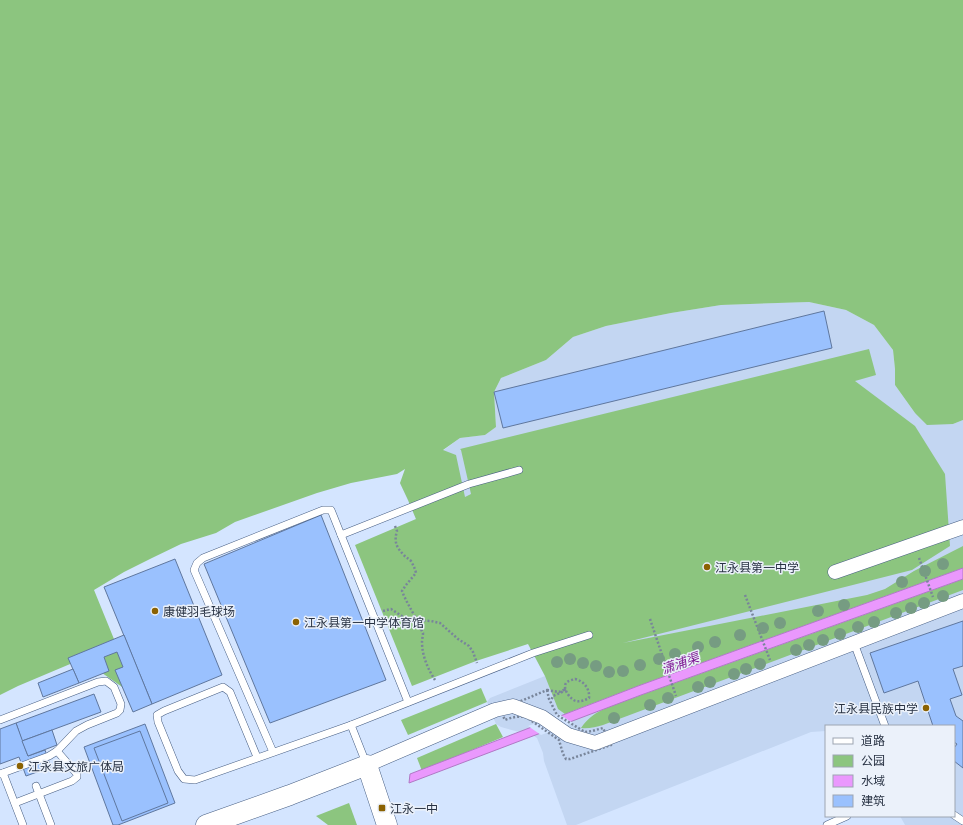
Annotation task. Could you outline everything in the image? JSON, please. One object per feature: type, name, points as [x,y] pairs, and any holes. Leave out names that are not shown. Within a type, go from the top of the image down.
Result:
[{"type":"main road","points":[[206,825],[243,820],[290,795],[367,765],[387,825]]},
{"type":"street","points":[[835,572],[963,527]]},
{"type":"street","points":[[367,765],[495,710],[513,706],[542,717],[568,735],[595,743],[963,601]]},
{"type":"lane","points":[[341,535],[469,484],[519,470]]},
{"type":"lane","points":[[273,752],[194,570],[197,563],[203,558],[323,510],[331,510],[408,702]]},
{"type":"lane","points":[[257,757],[230,692],[223,687],[157,715],[158,722],[178,771],[184,779],[195,780],[351,725],[533,653],[589,634]]},
{"type":"lane","points":[[854,642],[885,725]]},
{"type":"lane","points":[[0,720],[98,682],[106,681],[114,687],[121,704],[120,710],[117,713],[76,731],[57,751],[49,756],[2,774],[23,825]]},
{"type":"lane","points":[[351,725],[367,765]]},
{"type":"lane","points":[[14,803],[72,781],[77,777],[77,774],[57,751]]},
{"type":"lane","points":[[36,786],[51,825]]},
{"type":"lane","points":[[827,825],[846,817]]},
{"type":"path","points":[[392,514],[397,531],[394,538],[398,548],[414,565],[416,573],[402,591],[405,600],[410,606],[423,633],[423,652],[439,690]]},
{"type":"path","points":[[926,576],[931,592]]},
{"type":"path","points":[[745,595],[767,652]]},
{"type":"path","points":[[372,612],[391,609],[408,620],[440,623],[458,639],[469,646],[473,652],[480,674]]},
{"type":"path","points":[[650,619],[673,686]]},
{"type":"path","points":[[575,679],[579,680],[588,688],[589,698],[584,701],[577,701],[570,696],[566,689],[565,684],[567,682],[575,679]]},
{"type":"path","points":[[547,690],[559,692],[566,689]]},
{"type":"path","points":[[550,701],[553,696],[566,689]]},
{"type":"shaded area","name":"江永县第一中学","points":[[809,302],[846,310],[874,325],[893,350],[895,385],[915,413],[953,424],[963,420],[963,825],[905,825],[901,817],[955,817],[955,725],[825,725],[825,731],[811,732],[576,825],[567,825],[537,738],[501,727],[496,724],[487,702],[490,698],[545,676],[530,646],[516,623],[422,534],[400,483],[460,438],[485,435],[496,427],[494,392],[501,378],[546,360],[573,337],[606,326],[721,305]]},
{"type":"green space","points":[[0,0],[963,0],[963,420],[953,424],[927,425],[915,413],[895,385],[893,350],[874,325],[846,310],[809,302],[721,305],[606,326],[573,337],[546,360],[501,378],[494,392],[496,427],[485,435],[460,438],[443,450],[456,455],[465,497],[471,494],[460,449],[869,349],[876,375],[855,381],[915,426],[945,474],[950,546],[912,570],[623,643],[867,595],[885,589],[914,571],[963,546],[963,568],[565,714],[558,709],[545,676],[528,644],[476,661],[412,686],[355,545],[416,519],[400,483],[405,469],[397,474],[351,483],[317,493],[235,522],[216,533],[181,544],[124,572],[94,590],[138,698],[82,659],[0,695]]},
{"type":"green space","points":[[963,579],[963,590],[603,725],[581,728],[586,721],[608,707]]},
{"type":"green space","points":[[481,688],[487,702],[408,735],[401,720]]},
{"type":"green space","points":[[496,724],[503,737],[422,771],[417,758]]},
{"type":"green space","points":[[349,803],[357,825],[328,825],[316,816]]},
{"type":"water","points":[[963,568],[963,579],[641,695],[409,783],[410,774],[638,686]]},
{"type":"pier","points":[[559,714],[573,723],[541,735],[528,726]]},
{"type":"building","points":[[824,311],[832,348],[503,428],[494,392]]},
{"type":"building","name":"江永县第一中学体育馆","points":[[321,515],[386,680],[270,723],[204,564]]},
{"type":"building","name":"康健羽毛球场","points":[[175,559],[222,675],[152,704],[104,587]]},
{"type":"building","name":"江永县民族中学","points":[[963,621],[963,666],[953,669],[962,695],[950,699],[956,716],[963,721],[963,768],[955,762],[955,747],[957,744],[955,743],[955,725],[933,725],[918,681],[884,693],[870,653]]},
{"type":"building","points":[[124,635],[152,704],[133,712],[115,670],[123,667],[117,652],[104,657],[109,671],[79,683],[68,658]]},
{"type":"building","points":[[73,669],[79,683],[43,697],[38,683]]},
{"type":"building","points":[[94,694],[101,712],[22,741],[16,723]]},
{"type":"building","points":[[16,723],[28,756],[45,750],[51,767],[26,776],[19,757],[0,764],[0,729]]},
{"type":"building","points":[[145,724],[175,803],[118,825],[113,825],[84,747]]},
{"type":"building","points":[[52,730],[57,745],[28,756],[22,741]]},
{"type":"building","points":[[140,731],[168,803],[122,821],[94,748]]},
{"type":"place","name":"江永县第一中学","points":[[707,567]]},
{"type":"place","name":"康健羽毛球场","points":[[155,611]]},
{"type":"place","name":"江永县第一中学体育馆","points":[[296,622]]},
{"type":"place","name":"江永县民族中学","points":[[926,708]]},
{"type":"place","name":"江永县文旅广体局","points":[[20,766]]},
{"type":"place","name":"江永一中","points":[[382,808]]},
{"type":"water label","name":"潇浦渠","points":[[680,663]]}]
